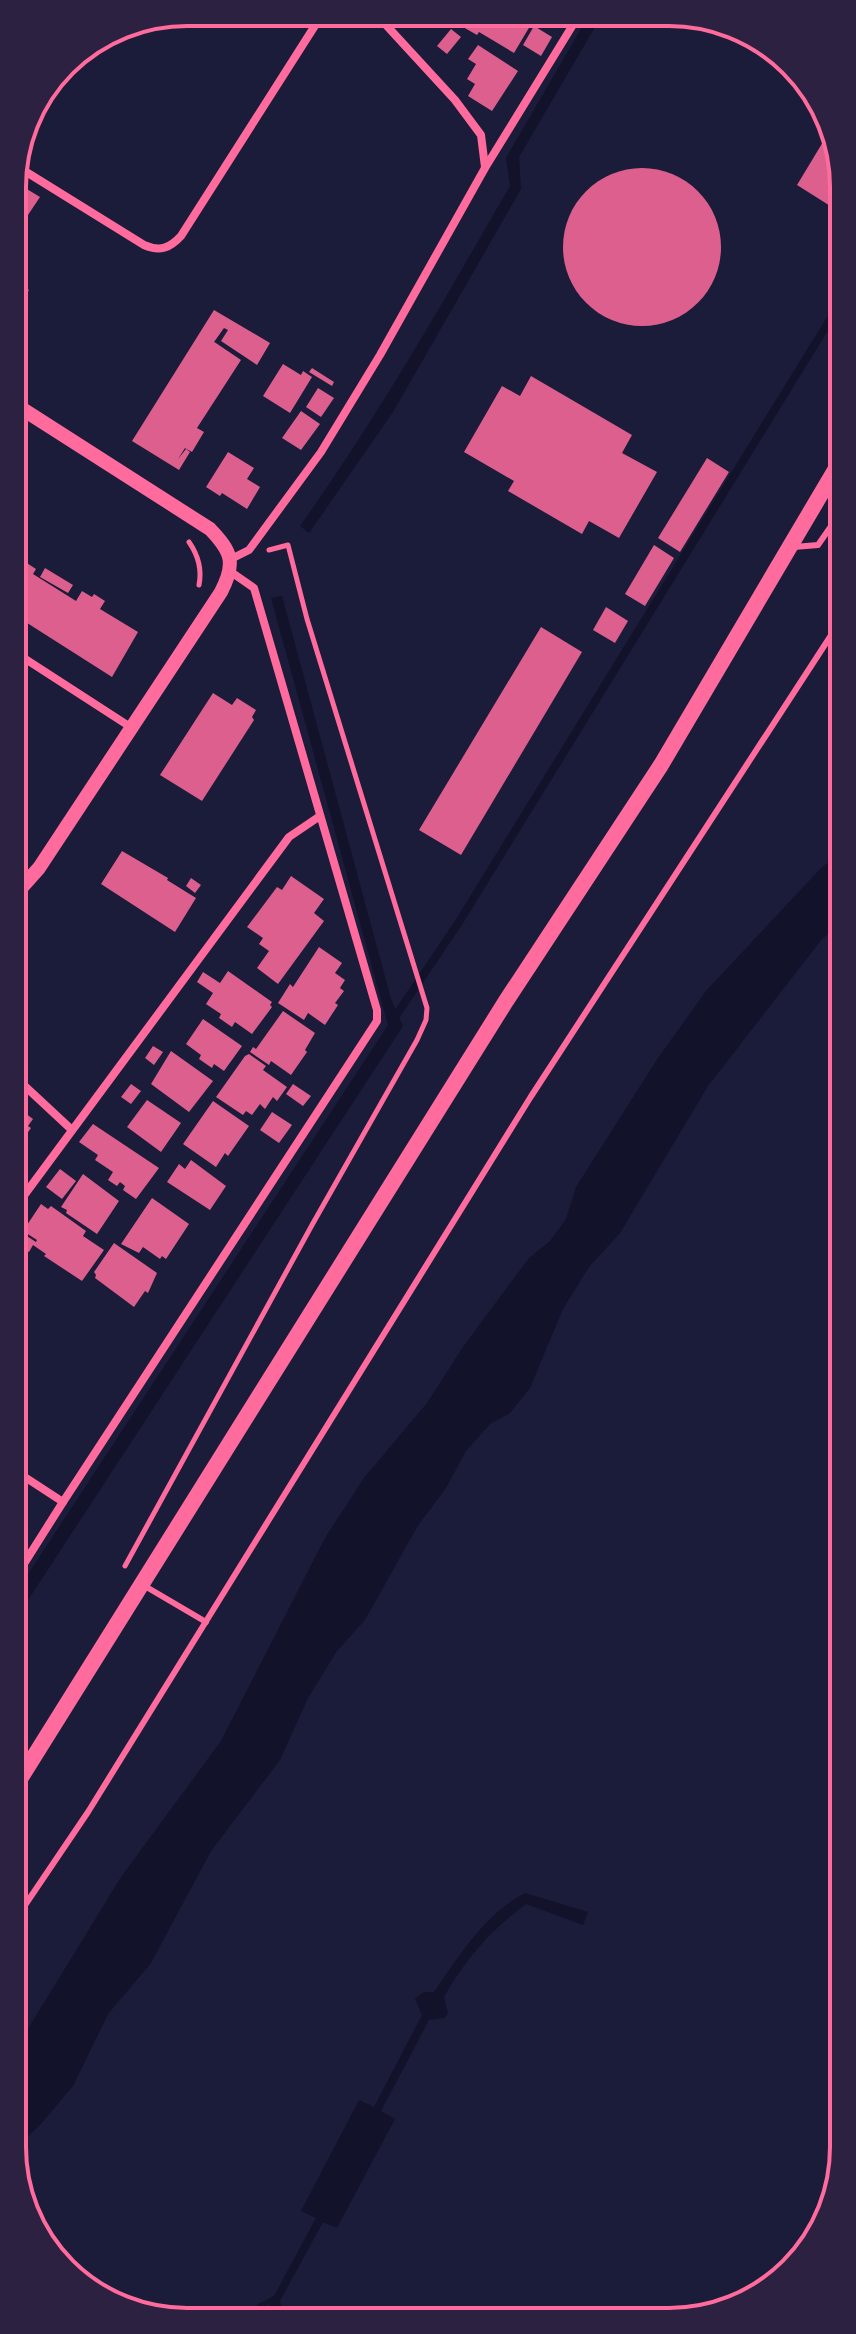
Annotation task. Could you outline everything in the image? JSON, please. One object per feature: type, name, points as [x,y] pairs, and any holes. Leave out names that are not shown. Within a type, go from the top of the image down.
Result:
[{"type":"main road","points":[[26,1770],[506,1001],[661,765],[830,479]]},
{"type":"street","points":[[27,172],[144,245],[158,250],[173,245],[315,26]]},
{"type":"street","points":[[387,26],[455,100],[481,135],[485,168]]},
{"type":"street","points":[[26,883],[39,868],[221,592],[231,566],[249,550],[321,452],[380,355],[485,168],[572,26]]},
{"type":"street","points":[[26,411],[210,529],[224,543],[231,566],[254,588],[377,1010],[377,1021],[26,1561]]},
{"type":"street","points":[[26,659],[132,728]]},
{"type":"street","points":[[26,1193],[289,837],[320,816]]},
{"type":"street","points":[[26,1087],[72,1130]]},
{"type":"street","points":[[26,1478],[63,1502]]},
{"type":"lane","points":[[789,548],[818,545],[830,528]]},
{"type":"lane","points":[[26,1904],[88,1812],[530,1098],[830,637]]},
{"type":"lane","points":[[143,1585],[206,1622]]},
{"type":"path","points":[[184,537],[198,557],[201,576],[198,591]]},
{"type":"shaded area","points":[[583,26],[596,26],[519,157],[521,189],[393,412],[309,533],[300,526],[383,401],[510,186],[506,158]]},
{"type":"shaded area","points":[[282,596],[391,999],[403,1026],[26,1603],[26,1577],[388,1025],[271,598]]},
{"type":"shaded area","points":[[830,861],[830,932],[708,1086],[620,1233],[589,1267],[563,1309],[530,1388],[510,1413],[490,1424],[466,1451],[446,1488],[417,1527],[365,1620],[337,1651],[308,1698],[280,1760],[211,1851],[151,1963],[108,2014],[73,2086],[26,2138],[26,2032],[121,1877],[221,1741],[325,1538],[364,1478],[427,1403],[463,1347],[529,1258],[550,1241],[566,1219],[576,1187],[658,1058],[706,991]]},
{"type":"shaded area","points":[[525,1893],[588,1912],[583,1925],[526,1904],[480,1946],[444,1997],[448,2014],[444,2018],[429,2020],[381,2111],[395,2119],[337,2228],[323,2222],[280,2301],[282,2308],[268,2308],[269,2304],[264,2308],[255,2308],[274,2296],[316,2218],[301,2211],[359,2100],[374,2107],[422,2015],[415,1999],[424,1992],[434,1992],[463,1950],[485,1924]]},
{"type":"building","points":[[530,26],[514,53],[479,32],[477,35],[463,27]]},
{"type":"building","points":[[534,26],[552,37],[541,56],[523,45]]},
{"type":"building","points":[[451,29],[461,37],[447,54],[437,46]]},
{"type":"building","points":[[478,45],[518,71],[492,111],[468,96],[475,84],[467,79],[476,64],[468,59]]},
{"type":"building","points":[[823,142],[830,176],[830,206],[797,185]]},
{"type":"building","points":[[642,168],[672,174],[698,191],[715,217],[721,247],[715,277],[698,303],[672,320],[642,326],[612,320],[586,303],[569,277],[563,247],[569,217],[586,191],[612,174]]},
{"type":"building","points":[[26,188],[40,197],[26,218]]},
{"type":"building","points":[[214,310],[270,343],[257,365],[221,341],[228,330],[224,328],[214,342],[241,360],[197,428],[204,432],[192,452],[185,448],[178,459],[186,449],[190,452],[179,470],[132,441]]},
{"type":"building","points":[[283,364],[301,375],[303,371],[312,377],[290,413],[263,396]]},
{"type":"building","points":[[312,368],[334,382],[332,386],[309,372]]},
{"type":"building","points":[[531,376],[632,435],[622,453],[657,472],[619,538],[589,521],[582,534],[508,491],[514,481],[464,452],[502,386],[520,396]]},
{"type":"building","points":[[318,388],[334,398],[321,417],[306,407]]},
{"type":"building","points":[[301,411],[320,424],[301,450],[282,438]]},
{"type":"building","points":[[228,452],[254,468],[247,479],[260,487],[247,509],[206,487]]},
{"type":"building","points":[[707,458],[729,472],[680,552],[658,538]]},
{"type":"building","points":[[654,545],[674,558],[645,606],[625,594]]},
{"type":"building","points":[[26,562],[36,569],[33,574],[76,601],[82,591],[92,597],[94,594],[105,601],[100,609],[138,632],[112,677],[26,622]]},
{"type":"building","points":[[45,568],[73,585],[68,593],[40,577]]},
{"type":"building","points":[[606,607],[628,621],[615,643],[593,630]]},
{"type":"building","points":[[541,627],[582,652],[461,855],[419,830]]},
{"type":"building","points":[[213,693],[232,705],[237,698],[256,710],[252,717],[254,720],[202,801],[160,775]]},
{"type":"building","points":[[122,851],[196,898],[175,932],[101,884]]},
{"type":"building","points":[[291,876],[324,899],[314,913],[324,921],[278,984],[257,968],[269,951],[259,944],[263,938],[247,927],[277,887],[282,890]]},
{"type":"building","points":[[191,878],[201,885],[195,893],[186,886]]},
{"type":"building","points":[[319,947],[342,963],[335,973],[345,980],[340,988],[344,991],[335,1003],[338,1005],[325,1025],[308,1013],[304,1020],[278,1003],[290,984],[293,987]]},
{"type":"building","points":[[228,971],[272,1002],[272,1007],[252,1034],[235,1022],[232,1027],[219,1018],[221,1014],[206,1004],[213,993],[197,982],[203,972],[220,983]]},
{"type":"building","points":[[283,1011],[315,1033],[305,1050],[307,1052],[291,1075],[271,1061],[269,1065],[250,1052],[253,1047],[256,1049]]},
{"type":"building","points":[[203,1019],[242,1046],[224,1071],[214,1064],[212,1068],[199,1059],[201,1055],[186,1044]]},
{"type":"building","points":[[153,1046],[163,1052],[154,1065],[145,1058]]},
{"type":"building","points":[[171,1051],[213,1081],[189,1112],[151,1084]]},
{"type":"building","points":[[249,1054],[266,1066],[263,1070],[287,1087],[277,1101],[273,1097],[265,1109],[260,1104],[252,1115],[246,1111],[243,1115],[216,1097]]},
{"type":"building","points":[[131,1084],[141,1091],[131,1104],[121,1097]]},
{"type":"building","points":[[293,1084],[311,1096],[303,1106],[286,1094]]},
{"type":"building","points":[[147,1100],[181,1123],[161,1152],[127,1127]]},
{"type":"building","points":[[213,1101],[249,1126],[228,1156],[225,1153],[216,1167],[183,1144]]},
{"type":"building","points":[[272,1112],[292,1125],[279,1143],[260,1130]]},
{"type":"building","points":[[26,1114],[33,1119],[28,1126],[31,1128],[26,1135]]},
{"type":"building","points":[[93,1124],[159,1168],[136,1199],[123,1190],[125,1186],[120,1182],[117,1186],[108,1180],[113,1172],[95,1160],[98,1155],[79,1142]]},
{"type":"building","points":[[191,1160],[226,1186],[210,1210],[167,1182],[179,1164],[185,1169]]},
{"type":"building","points":[[60,1169],[76,1181],[62,1199],[46,1187]]},
{"type":"building","points":[[83,1174],[119,1201],[97,1234],[61,1207]]},
{"type":"building","points":[[152,1198],[189,1224],[166,1259],[162,1256],[160,1259],[143,1247],[139,1253],[121,1244]]},
{"type":"building","points":[[41,1204],[48,1209],[51,1206],[86,1231],[83,1236],[104,1250],[82,1281],[33,1245],[29,1252],[26,1250],[26,1236],[37,1240],[26,1233],[26,1226]]},
{"type":"building","points":[[114,1243],[157,1273],[148,1293],[145,1291],[134,1307],[95,1278],[94,1272]]},
{"type":"waterway","points":[[393,1020],[459,922],[830,320]]}]
